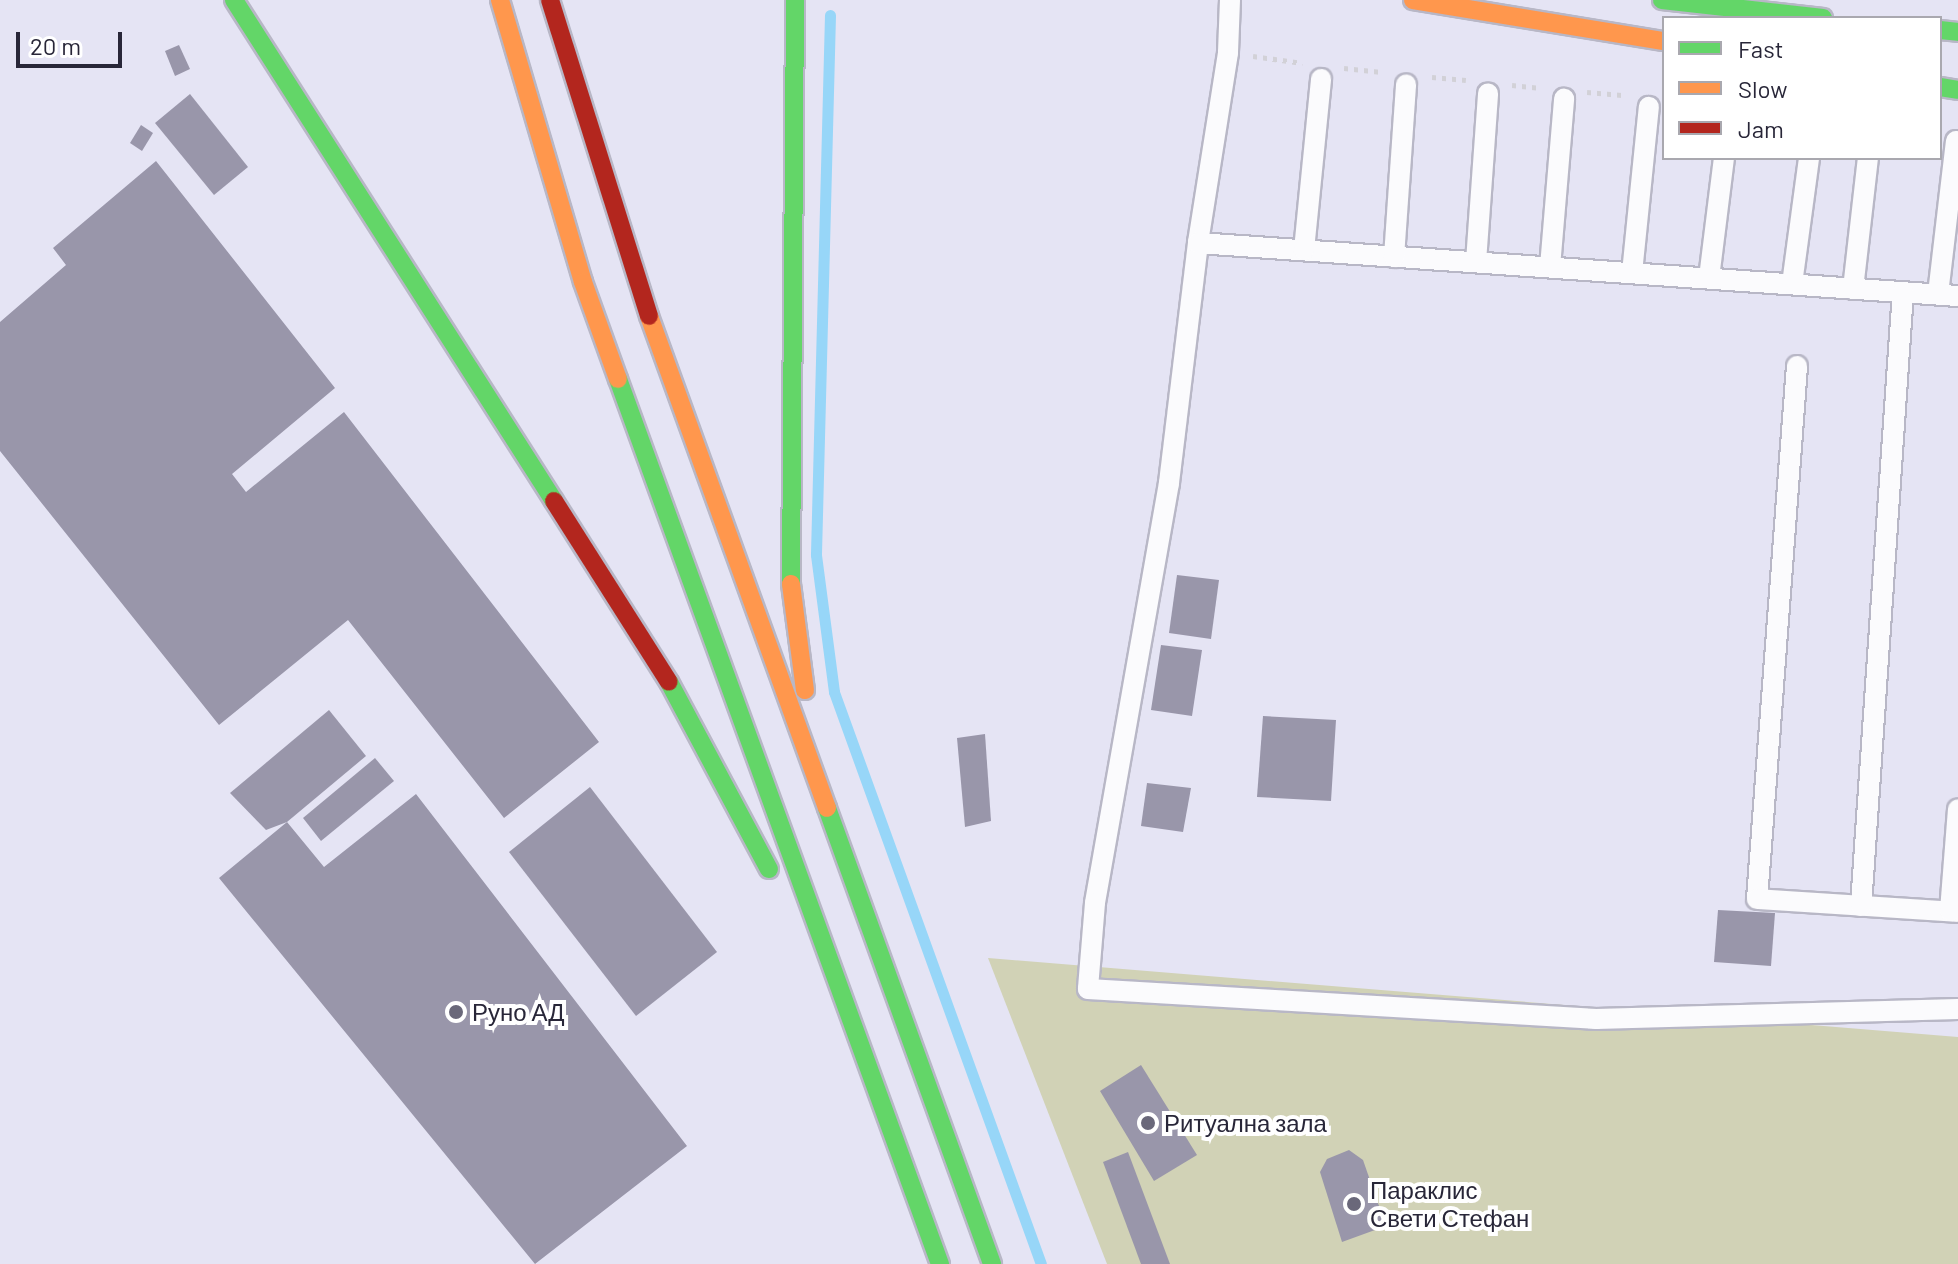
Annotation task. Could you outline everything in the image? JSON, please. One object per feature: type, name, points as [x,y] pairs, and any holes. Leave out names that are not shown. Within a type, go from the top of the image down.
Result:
[{"type":"main road","points":[[234,0],[697,726],[776,883]]},
{"type":"main road","points":[[500,0],[514,55],[601,334],[940,1264]]},
{"type":"main road","points":[[550,0],[565,59],[633,273],[992,1264]]},
{"type":"main road","points":[[795,0],[789,570],[797,652],[831,822]]},
{"type":"main road","points":[[1413,0],[1662,41]]},
{"type":"main road","points":[[1662,0],[1805,16]]},
{"type":"main road","points":[[795,926],[895,1141]]},
{"type":"lane","points":[[1230,0],[1228,53],[1198,243],[1169,483],[1095,903],[1088,989],[1596,1019],[1958,1009]]},
{"type":"lane","points":[[1304,250],[1322,70]]},
{"type":"lane","points":[[1394,257],[1406,77]]},
{"type":"lane","points":[[1476,262],[1490,86]]},
{"type":"lane","points":[[1550,267],[1564,93]]},
{"type":"lane","points":[[1632,273],[1643,101]]},
{"type":"lane","points":[[1198,243],[1948,295],[1956,141]]},
{"type":"lane","points":[[1709,278],[1724,160]]},
{"type":"lane","points":[[1792,284],[1809,160]]},
{"type":"lane","points":[[1853,289],[1868,160]]},
{"type":"lane","points":[[1861,906],[1903,292]]},
{"type":"lane","points":[[1797,366],[1757,899],[1954,912],[1958,809]]},
{"type":"path","points":[[1228,53],[1322,70],[1643,101]]},
{"type":"green space","points":[[988,958],[1958,1037],[1958,1264],[1107,1264]]},
{"type":"building","points":[[179,45],[190,69],[175,76],[165,51]]},
{"type":"building","points":[[190,94],[248,167],[214,195],[155,123]]},
{"type":"building","points":[[141,125],[153,133],[142,151],[130,143]]},
{"type":"building","points":[[156,161],[335,388],[232,474],[246,492],[344,412],[599,742],[504,818],[348,620],[219,725],[0,451],[0,322],[66,265],[53,248]]},
{"type":"building","points":[[1177,575],[1219,580],[1211,639],[1169,633]]},
{"type":"building","points":[[1161,645],[1202,650],[1192,716],[1151,710]]},
{"type":"building","points":[[329,710],[366,756],[287,822],[266,830],[230,793]]},
{"type":"building","points":[[1263,716],[1336,720],[1331,801],[1257,797]]},
{"type":"building","points":[[985,734],[991,821],[965,827],[957,738]]},
{"type":"building","points":[[375,758],[394,781],[321,841],[303,818]]},
{"type":"building","points":[[1147,783],[1191,788],[1183,832],[1141,826]]},
{"type":"building","name":"Руно АД","points":[[590,787],[717,952],[636,1016],[509,852]]},
{"type":"building","name":"Руно АД","points":[[416,794],[687,1146],[535,1264],[219,878],[287,822],[324,867]]},
{"type":"building","points":[[1718,910],[1775,913],[1771,966],[1714,962]]},
{"type":"building","name":"Ритуална зала","points":[[1141,1065],[1197,1155],[1154,1181],[1100,1091]]},
{"type":"building","name":"Параклис Свети Стефан","points":[[1349,1150],[1363,1160],[1386,1226],[1342,1242],[1320,1172],[1327,1159]]},
{"type":"building","points":[[1128,1152],[1170,1264],[1141,1264],[1103,1162]]},
{"type":"waterway","points":[[830,15],[816,555],[834,692],[1041,1264]]},
{"type":"traffic: fast","points":[[234,0],[554,501]]},
{"type":"traffic: fast","points":[[791,584],[795,0]]},
{"type":"traffic: fast","points":[[1662,0],[1805,16]]},
{"type":"traffic: fast","points":[[1942,30],[1958,32]]},
{"type":"traffic: fast","points":[[1942,87],[1958,90]]},
{"type":"traffic: fast","points":[[618,379],[940,1264]]},
{"type":"traffic: fast","points":[[669,682],[769,869]]},
{"type":"traffic: fast","points":[[827,808],[992,1264]]},
{"type":"traffic: slow","points":[[500,0],[583,282],[618,379]]},
{"type":"traffic: slow","points":[[1413,0],[1662,41]]},
{"type":"traffic: slow","points":[[649,316],[827,808]]},
{"type":"traffic: slow","points":[[791,584],[805,690]]},
{"type":"traffic: jam","points":[[550,0],[649,316]]},
{"type":"traffic: jam","points":[[554,501],[669,682]]},
{"type":"place","name":"Руно АД","points":[[456,1012]]},
{"type":"place","name":"Ритуална зала","points":[[1148,1123]]},
{"type":"place","name":"Параклис Свети Стефан","points":[[1354,1204]]}]
